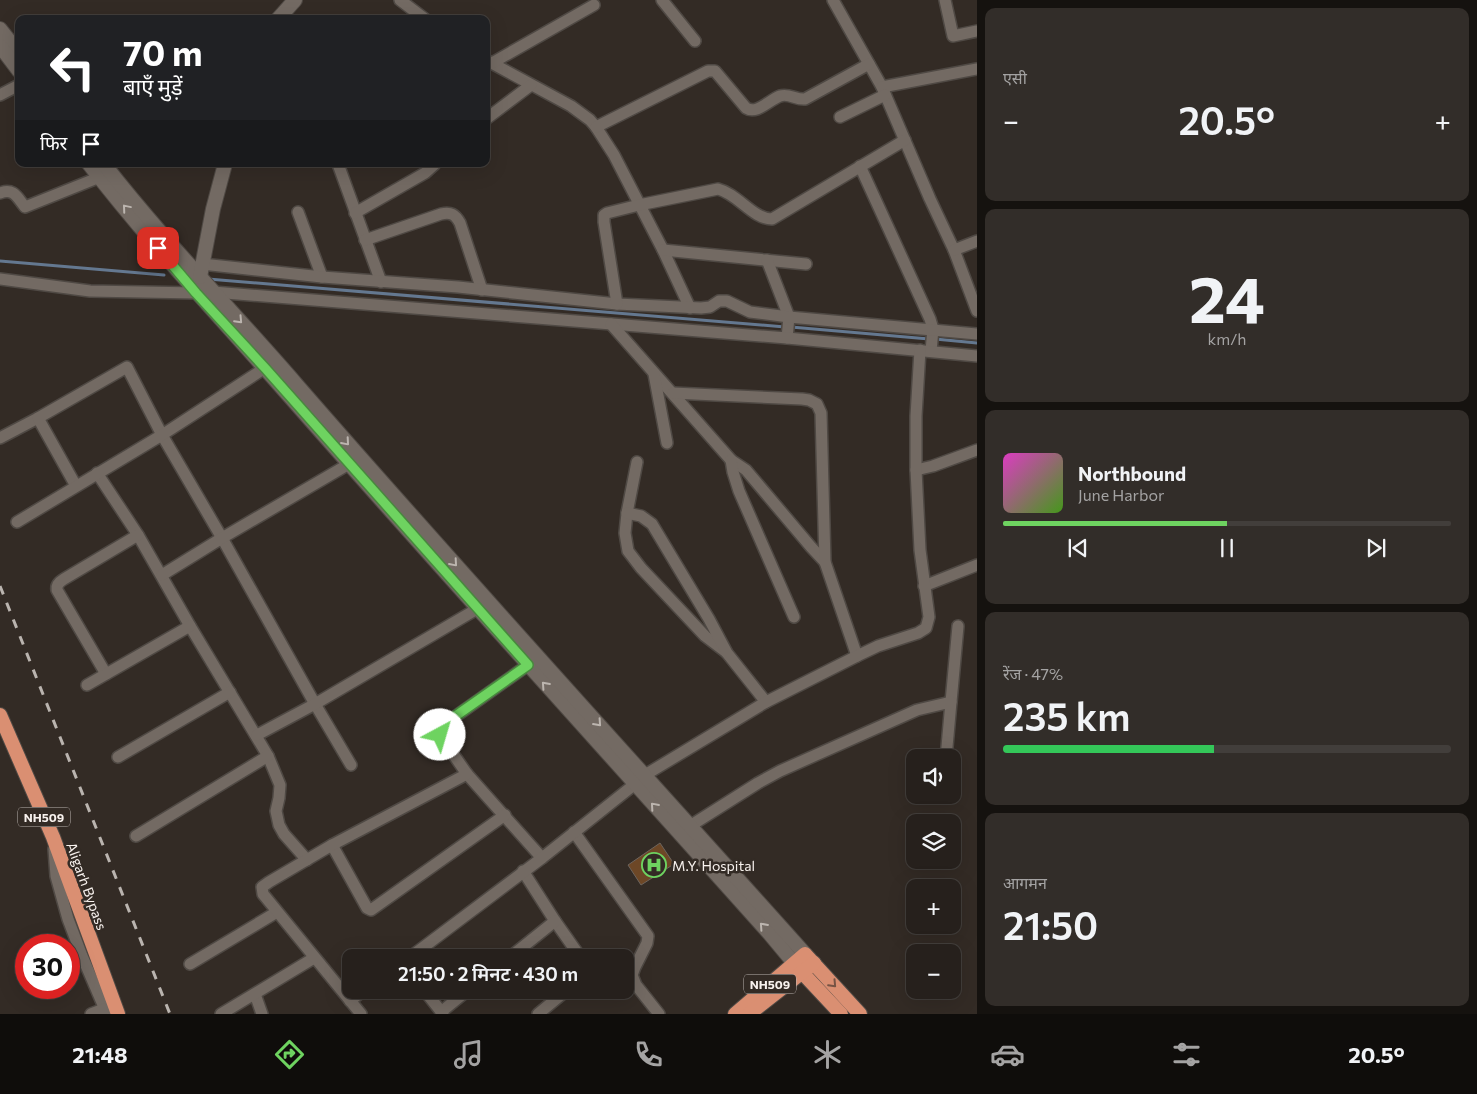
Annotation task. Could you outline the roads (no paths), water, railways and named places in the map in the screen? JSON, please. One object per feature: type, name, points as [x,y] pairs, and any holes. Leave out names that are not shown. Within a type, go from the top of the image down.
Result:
[{"type":"highway","name":"Aligarh Bypass","points":[[0,715],[52,837],[118,1014]]},
{"type":"highway","name":"NH509","points":[[735,1014],[810,959]]},
{"type":"highway","points":[[810,959],[860,1014]]},
{"type":"highway","name":"NH509","points":[[749,1014],[798,968]]},
{"type":"highway","name":"NH509","points":[[798,968],[841,1014]]},
{"type":"main road","points":[[282,15],[295,0]]},
{"type":"main road","points":[[0,29],[15,49]]},
{"type":"main road","points":[[0,46],[15,66]]},
{"type":"main road","points":[[199,281],[212,209],[223,167]]},
{"type":"main road","points":[[102,170],[162,235],[265,368],[477,609],[528,665],[640,779],[690,826],[810,959]]},
{"type":"main road","points":[[199,281],[212,292],[275,360],[474,586],[640,779],[798,968]]},
{"type":"street","points":[[400,0],[420,15]]},
{"type":"street","points":[[662,0],[694,42]]},
{"type":"street","points":[[834,0],[884,91],[954,250],[977,311]]},
{"type":"street","points":[[944,0],[953,36],[977,31]]},
{"type":"street","points":[[490,60],[594,5]]},
{"type":"street","points":[[490,62],[571,106],[590,120],[596,127],[614,155],[663,250],[690,308]]},
{"type":"street","points":[[596,127],[708,71],[715,71],[746,108],[754,110],[780,96],[788,95],[797,99],[805,99],[869,64]]},
{"type":"street","points":[[840,117],[884,91],[977,69]]},
{"type":"street","points":[[490,116],[531,85]]},
{"type":"street","points":[[0,95],[15,87]]},
{"type":"street","points":[[617,304],[604,222],[604,215],[611,211],[718,189],[732,195],[761,217],[772,219],[905,140]]},
{"type":"street","points":[[421,949],[542,858],[640,779],[766,702],[878,646],[918,634],[926,628],[929,617],[920,550],[916,470],[916,416],[930,342],[930,319],[860,166]]},
{"type":"street","points":[[339,167],[381,282]]},
{"type":"street","points":[[355,213],[425,173],[432,167]]},
{"type":"street","points":[[0,193],[8,191],[14,193],[25,207],[102,170]]},
{"type":"street","points":[[298,212],[322,277]]},
{"type":"street","points":[[365,240],[448,212],[456,216],[460,223],[482,290]]},
{"type":"street","points":[[954,250],[977,241]]},
{"type":"street","points":[[663,250],[806,264]]},
{"type":"street","points":[[767,260],[788,327]]},
{"type":"street","points":[[0,279],[90,291],[199,281],[322,277],[482,290],[617,304],[690,308],[710,307],[720,301],[727,300],[747,312],[788,327],[930,342],[977,334]]},
{"type":"street","points":[[212,292],[610,324],[788,327],[930,342],[977,356]]},
{"type":"street","points":[[610,324],[731,460],[740,464],[746,470],[824,562]]},
{"type":"street","points":[[0,438],[127,367],[162,435],[351,765]]},
{"type":"street","points":[[17,522],[162,435],[265,368]]},
{"type":"street","points":[[654,372],[667,444]]},
{"type":"street","points":[[673,393],[802,399],[817,404],[821,413],[824,562],[857,656]]},
{"type":"street","points":[[38,418],[76,486]]},
{"type":"street","points":[[916,470],[977,450]]},
{"type":"street","points":[[731,460],[739,491],[794,617]]},
{"type":"street","points":[[637,462],[627,513],[625,540],[628,551],[711,642],[727,653]]},
{"type":"street","points":[[162,575],[349,464]]},
{"type":"street","points":[[97,473],[138,535],[190,626],[257,735],[280,785],[276,811],[278,825],[307,860]]},
{"type":"street","points":[[627,513],[641,516],[652,524],[710,619],[727,653],[766,702]]},
{"type":"street","points":[[106,674],[57,590],[57,586],[59,582],[138,535]]},
{"type":"street","points":[[924,586],[977,565]]},
{"type":"street","points":[[257,735],[315,704],[477,609]]},
{"type":"street","points":[[87,685],[190,626]]},
{"type":"street","points":[[947,749],[958,626]]},
{"type":"street","points":[[528,665],[442,726],[440,735],[467,774],[542,858]]},
{"type":"street","points":[[118,757],[230,692]]},
{"type":"street","points":[[690,826],[780,771],[917,710],[951,702]]},
{"type":"street","points":[[136,836],[268,756]]},
{"type":"street","points":[[361,1014],[263,894],[262,888],[332,845],[467,774]]},
{"type":"street","points":[[332,845],[367,908],[371,910],[505,816]]},
{"type":"street","points":[[574,832],[648,936],[647,943],[632,975],[636,985],[659,1014]]},
{"type":"street","points":[[52,837],[56,876],[68,919],[106,1011],[91,1014]]},
{"type":"street","points":[[523,871],[575,949]]},
{"type":"street","points":[[190,964],[278,912]]},
{"type":"street","points":[[520,949],[555,921]]},
{"type":"street","points":[[221,1014],[314,958]]},
{"type":"street","points":[[254,994],[262,1014]]},
{"type":"street","points":[[431,999],[442,1013],[458,999]]},
{"type":"street","points":[[538,1014],[556,999]]},
{"type":"waterway","points":[[0,261],[164,275]]},
{"type":"waterway","points":[[208,279],[785,327]]},
{"type":"waterway","points":[[791,327],[929,339]]},
{"type":"waterway","points":[[935,339],[977,343]]},
{"type":"railway","points":[[0,586],[170,1014]]},
{"type":"place","name":"M.Y. Hospital","points":[[654,865]]}]
